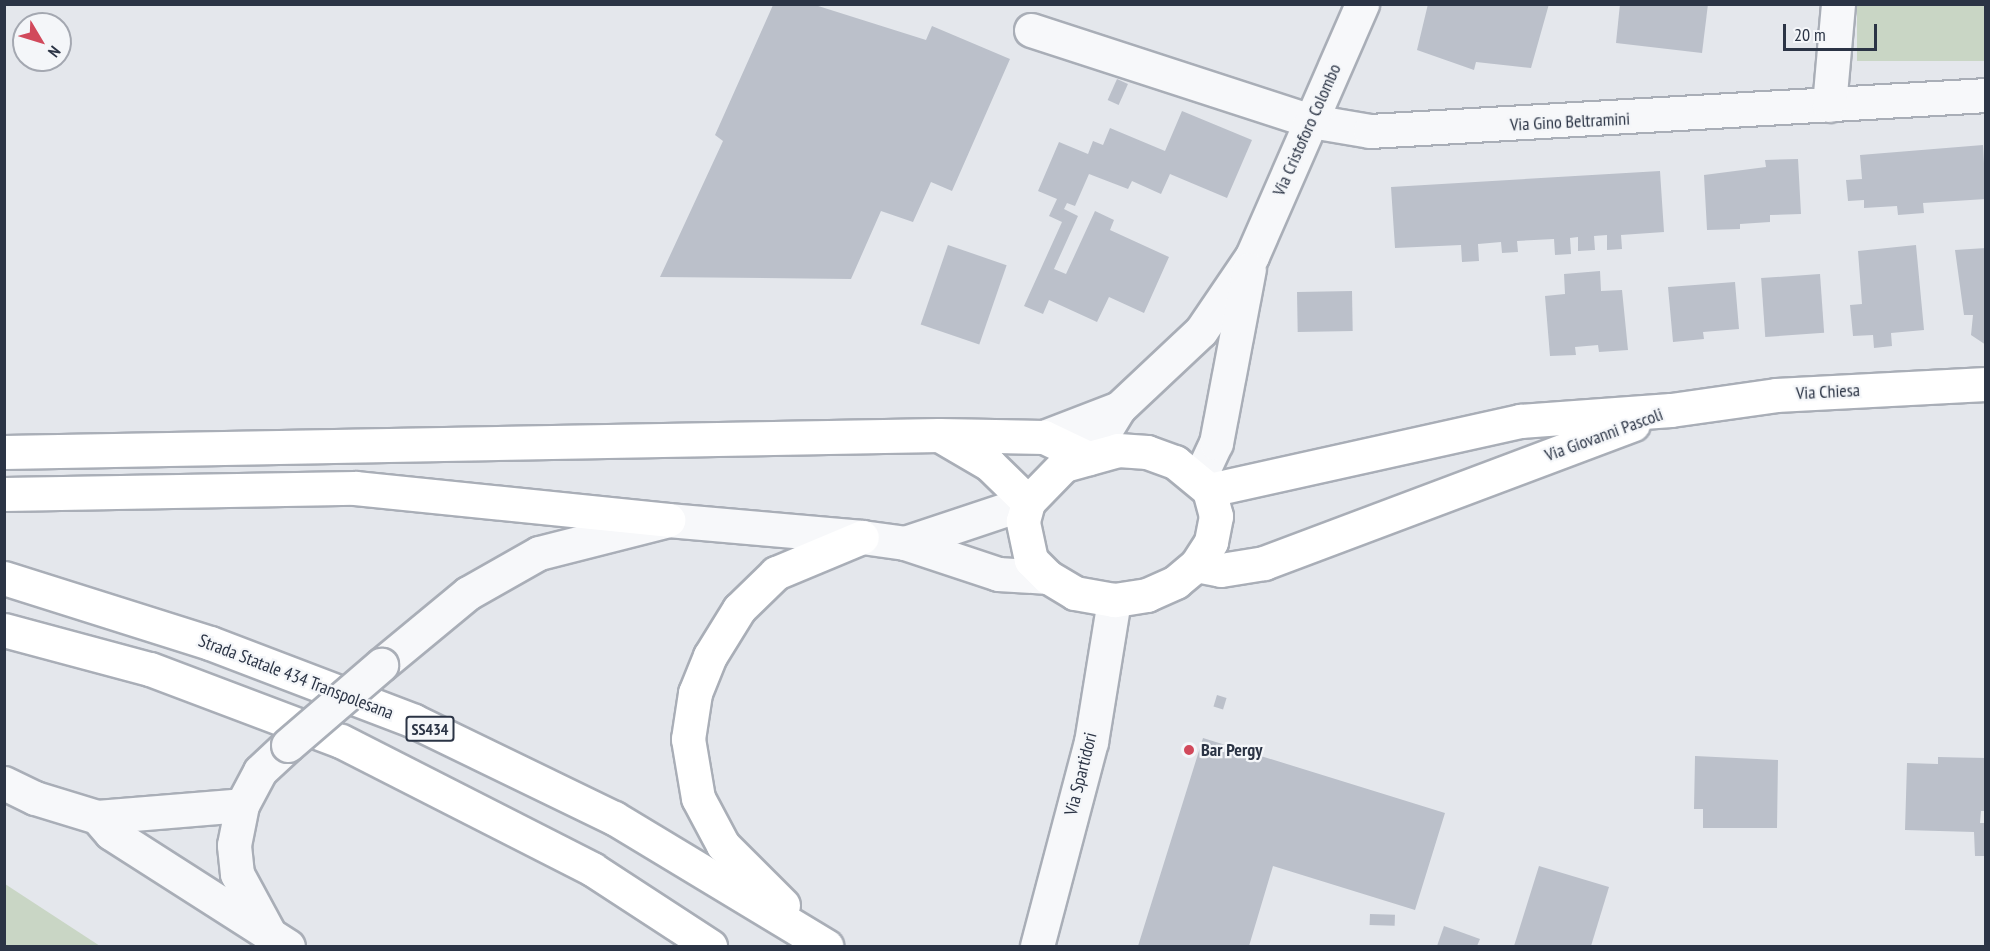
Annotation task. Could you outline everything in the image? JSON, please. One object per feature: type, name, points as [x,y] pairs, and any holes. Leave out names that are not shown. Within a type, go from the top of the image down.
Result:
[{"type":"main road","name":"Via Chiesa","points":[[1671,410],[1776,395],[1986,384]]},
{"type":"main road","name":"Via Giovanni Pascoli","points":[[1204,484],[1520,421],[1671,410]]},
{"type":"main road","name":"Via Giovanni Pascoli","points":[[1196,565],[1221,570],[1264,563],[1671,410]]},
{"type":"main road","points":[[4,452],[939,435],[1044,437],[1088,457]]},
{"type":"main road","points":[[939,435],[989,464],[1029,502]]},
{"type":"main road","points":[[1118,450],[1147,452],[1175,462],[1204,484],[1216,516],[1211,542],[1196,565],[1147,595],[1114,600],[1075,592],[1048,578],[1031,560],[1024,541],[1029,502],[1064,465],[1118,450]]},
{"type":"main road","points":[[4,494],[355,488],[668,520]]},
{"type":"main road","points":[[822,943],[723,845],[698,798],[688,739],[695,693],[710,656],[739,609],[777,573],[862,537]]},
{"type":"main road","name":"Strada Statale 434 Transpolesana","points":[[4,578],[210,643],[414,721],[614,818],[822,943]]},
{"type":"main road","points":[[4,630],[150,669],[341,741],[592,869],[710,946]]},
{"type":"main road","points":[[592,869],[689,946]]},
{"type":"street","name":"Via Cristoforo Colombo","points":[[1088,457],[1119,408],[1201,331],[1251,256],[1362,4]]},
{"type":"street","points":[[1829,105],[1838,4]]},
{"type":"street","name":"Via Gino Beltramini","points":[[1030,30],[1311,121],[1370,131],[1986,95]]},
{"type":"street","name":"Via Cristoforo Colombo","points":[[1204,484],[1216,443],[1251,256]]},
{"type":"street","points":[[1044,437],[1119,408]]},
{"type":"street","points":[[905,543],[1029,502]]},
{"type":"street","points":[[280,941],[237,874],[234,845],[242,806],[260,771],[381,665],[468,593],[539,553],[668,520],[862,537],[905,543],[998,574],[1048,578]]},
{"type":"street","name":"Via Spartidori","points":[[1037,946],[1091,742],[1114,600]]},
{"type":"street","points":[[4,783],[35,798],[97,817],[242,806]]},
{"type":"street","points":[[97,817],[111,833],[280,941]]},
{"type":"green space","points":[[1857,5],[1985,5],[1985,61],[1857,61]]},
{"type":"green space","points":[[5,884],[100,946],[5,946]]},
{"type":"building","points":[[1428,4],[1549,4],[1531,68],[1476,62],[1474,70],[1417,50]]},
{"type":"building","points":[[1620,4],[1708,4],[1702,53],[1616,43]]},
{"type":"building","points":[[773,5],[815,5],[926,40],[932,26],[1010,59],[952,191],[931,182],[913,222],[881,211],[851,279],[660,277],[723,141],[715,135]]},
{"type":"building","points":[[1117,79],[1128,84],[1119,105],[1108,100]]},
{"type":"building","points":[[1182,111],[1252,140],[1227,198],[1170,174],[1161,194],[1132,181],[1128,189],[1089,174],[1075,206],[1067,203],[1064,209],[1078,216],[1054,269],[1066,274],[1095,211],[1114,220],[1110,230],[1169,257],[1144,313],[1109,297],[1097,322],[1049,300],[1043,314],[1024,306],[1062,222],[1049,216],[1057,199],[1038,191],[1059,142],[1088,154],[1093,141],[1103,145],[1110,128],[1165,151]]},
{"type":"building","points":[[1983,145],[1986,199],[1923,203],[1924,213],[1898,215],[1897,206],[1864,208],[1864,200],[1848,201],[1846,180],[1862,179],[1860,155]]},
{"type":"building","points":[[1798,159],[1801,214],[1770,215],[1770,222],[1740,224],[1740,229],[1707,230],[1704,175],[1766,167],[1765,160]]},
{"type":"building","points":[[1660,171],[1664,232],[1621,235],[1622,249],[1607,250],[1607,235],[1594,236],[1595,250],[1578,251],[1578,237],[1570,238],[1571,254],[1555,255],[1554,239],[1517,241],[1518,252],[1502,253],[1501,242],[1478,244],[1479,261],[1462,262],[1461,245],[1395,248],[1391,187]]},
{"type":"building","points":[[948,245],[1007,265],[979,345],[921,324]]},
{"type":"building","points":[[1916,245],[1924,330],[1891,333],[1892,346],[1874,348],[1873,335],[1853,336],[1850,305],[1862,304],[1858,251]]},
{"type":"building","points":[[1986,248],[1986,345],[1971,335],[1973,315],[1964,315],[1955,250]]},
{"type":"building","points":[[1600,271],[1601,291],[1622,290],[1628,350],[1599,352],[1598,345],[1575,347],[1576,355],[1550,356],[1545,296],[1565,294],[1564,274]]},
{"type":"building","points":[[1820,274],[1824,333],[1765,337],[1761,278]]},
{"type":"building","points":[[1735,282],[1739,329],[1703,332],[1704,339],[1673,342],[1668,287]]},
{"type":"building","points":[[1352,291],[1353,331],[1298,332],[1297,292]]},
{"type":"building","points":[[1217,695],[1227,698],[1223,709],[1213,706]]},
{"type":"building","points":[[1203,738],[1445,813],[1415,910],[1273,866],[1249,946],[1138,946]]},
{"type":"building","points":[[1695,756],[1778,760],[1777,828],[1703,828],[1703,809],[1694,809]]},
{"type":"building","points":[[1938,757],[1986,758],[1986,811],[1981,811],[1980,823],[1986,823],[1986,856],[1975,856],[1974,832],[1905,830],[1907,763],[1938,764]]},
{"type":"building","points":[[1539,866],[1609,887],[1591,946],[1514,946]]},
{"type":"building","points":[[1370,914],[1395,915],[1395,926],[1370,925]]},
{"type":"building","points":[[1444,926],[1480,939],[1477,946],[1437,946]]},
{"type":"place","name":"Bar Pergy","points":[[1189,750]]}]
